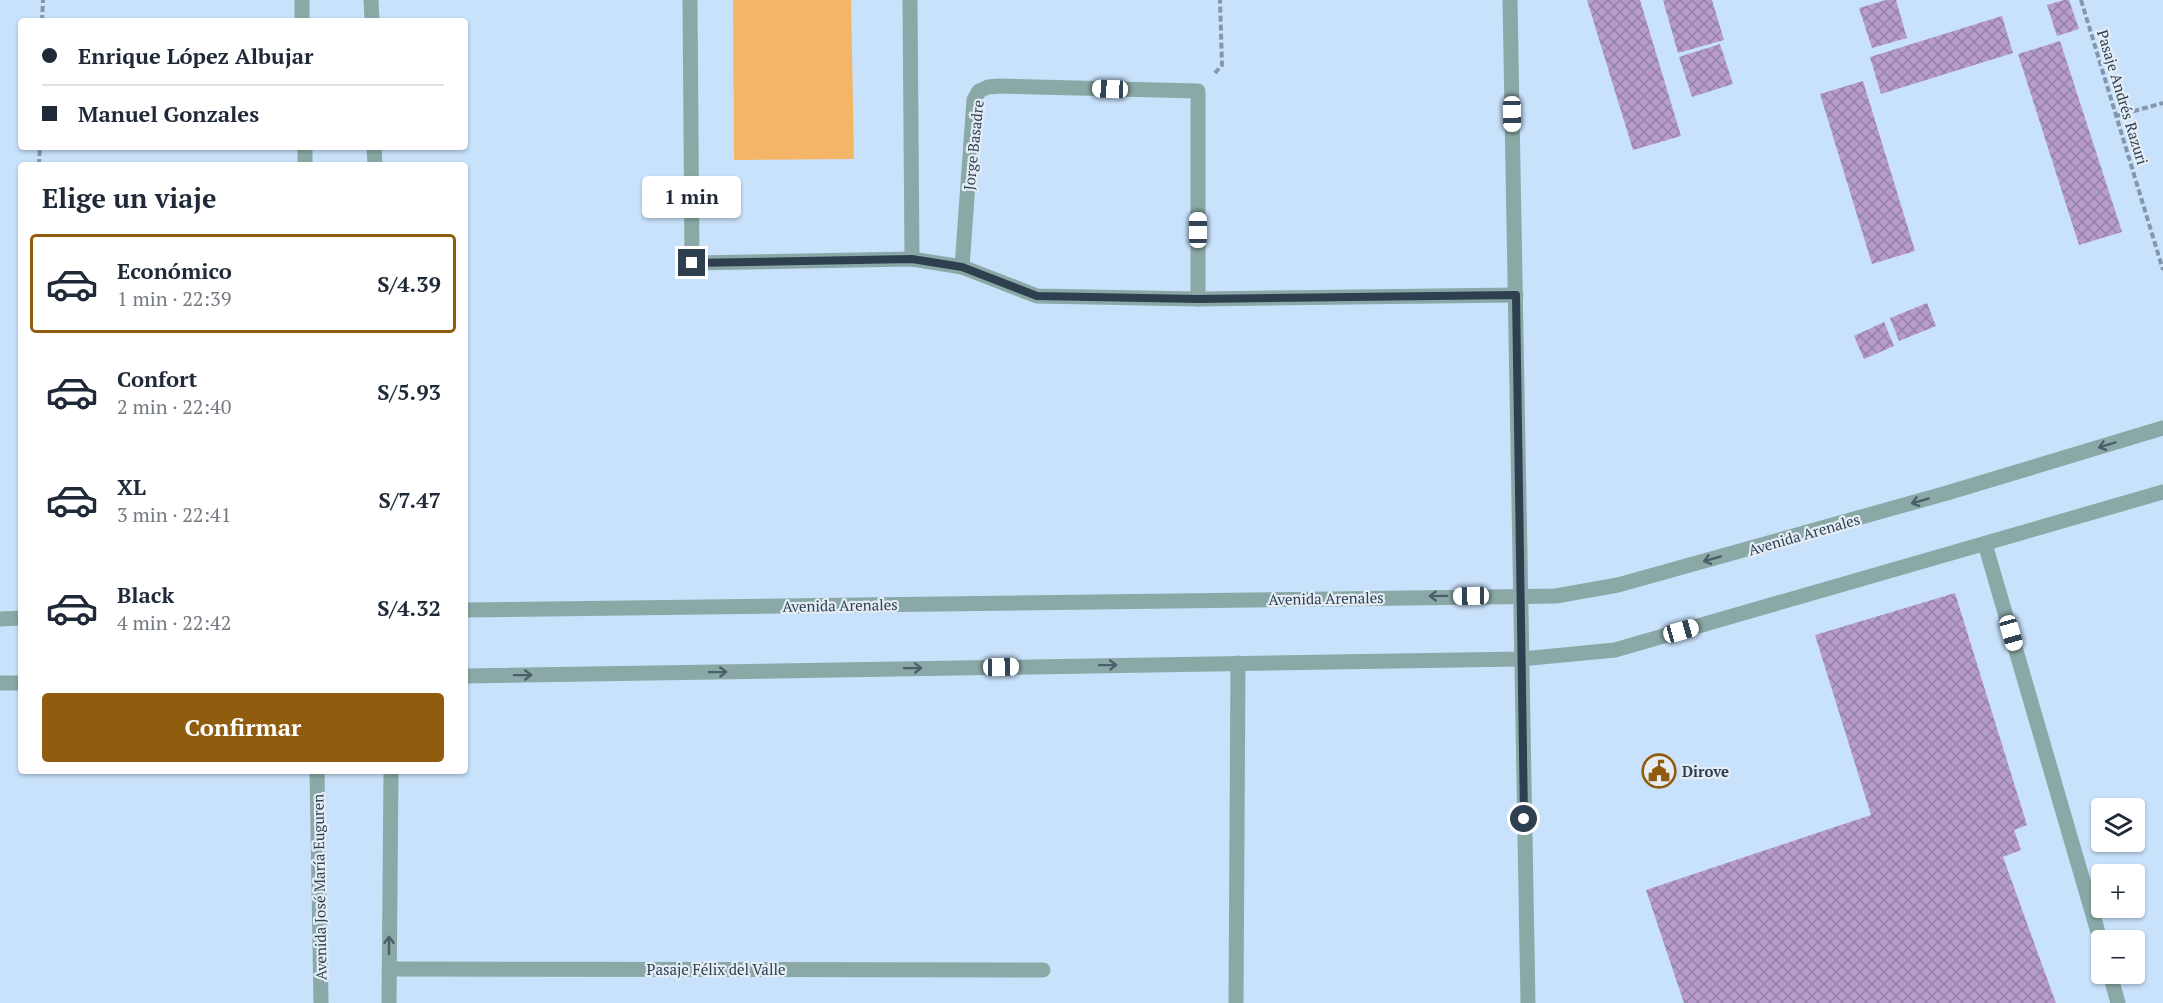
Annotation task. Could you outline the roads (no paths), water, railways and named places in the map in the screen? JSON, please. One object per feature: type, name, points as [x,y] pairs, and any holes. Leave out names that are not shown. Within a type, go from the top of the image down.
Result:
[{"type":"street","points":[[302,0],[302,18]]},
{"type":"street","points":[[371,0],[372,18]]},
{"type":"street","points":[[690,0],[692,263],[912,259],[962,267],[1037,296],[1198,299],[1516,295]]},
{"type":"street","points":[[910,0],[912,259]]},
{"type":"street","points":[[1510,0],[1528,1003]]},
{"type":"street","name":"Jorge Basadre","points":[[962,267],[974,100],[979,91],[988,87],[1000,86],[1198,91],[1198,299]]},
{"type":"street","name":"Avenida Arenales","points":[[468,610],[1556,596],[1618,585],[1947,494],[2163,428]]},
{"type":"street","points":[[468,676],[1521,659],[1616,650],[2163,492]]},
{"type":"street","points":[[1985,544],[2097,930]]},
{"type":"street","points":[[0,620],[18,618]]},
{"type":"street","points":[[1236,1003],[1238,663]]},
{"type":"street","points":[[0,683],[18,683]]},
{"type":"street","name":"Avenida José María Euguren","points":[[316,774],[321,1003]]},
{"type":"street","points":[[389,1003],[391,774]]},
{"type":"street","name":"Pasaje Félix del Valle","points":[[389,969],[1043,970]]},
{"type":"street","points":[[2113,984],[2118,1003]]},
{"type":"place","name":"Dirove","points":[[1659,771]]}]
